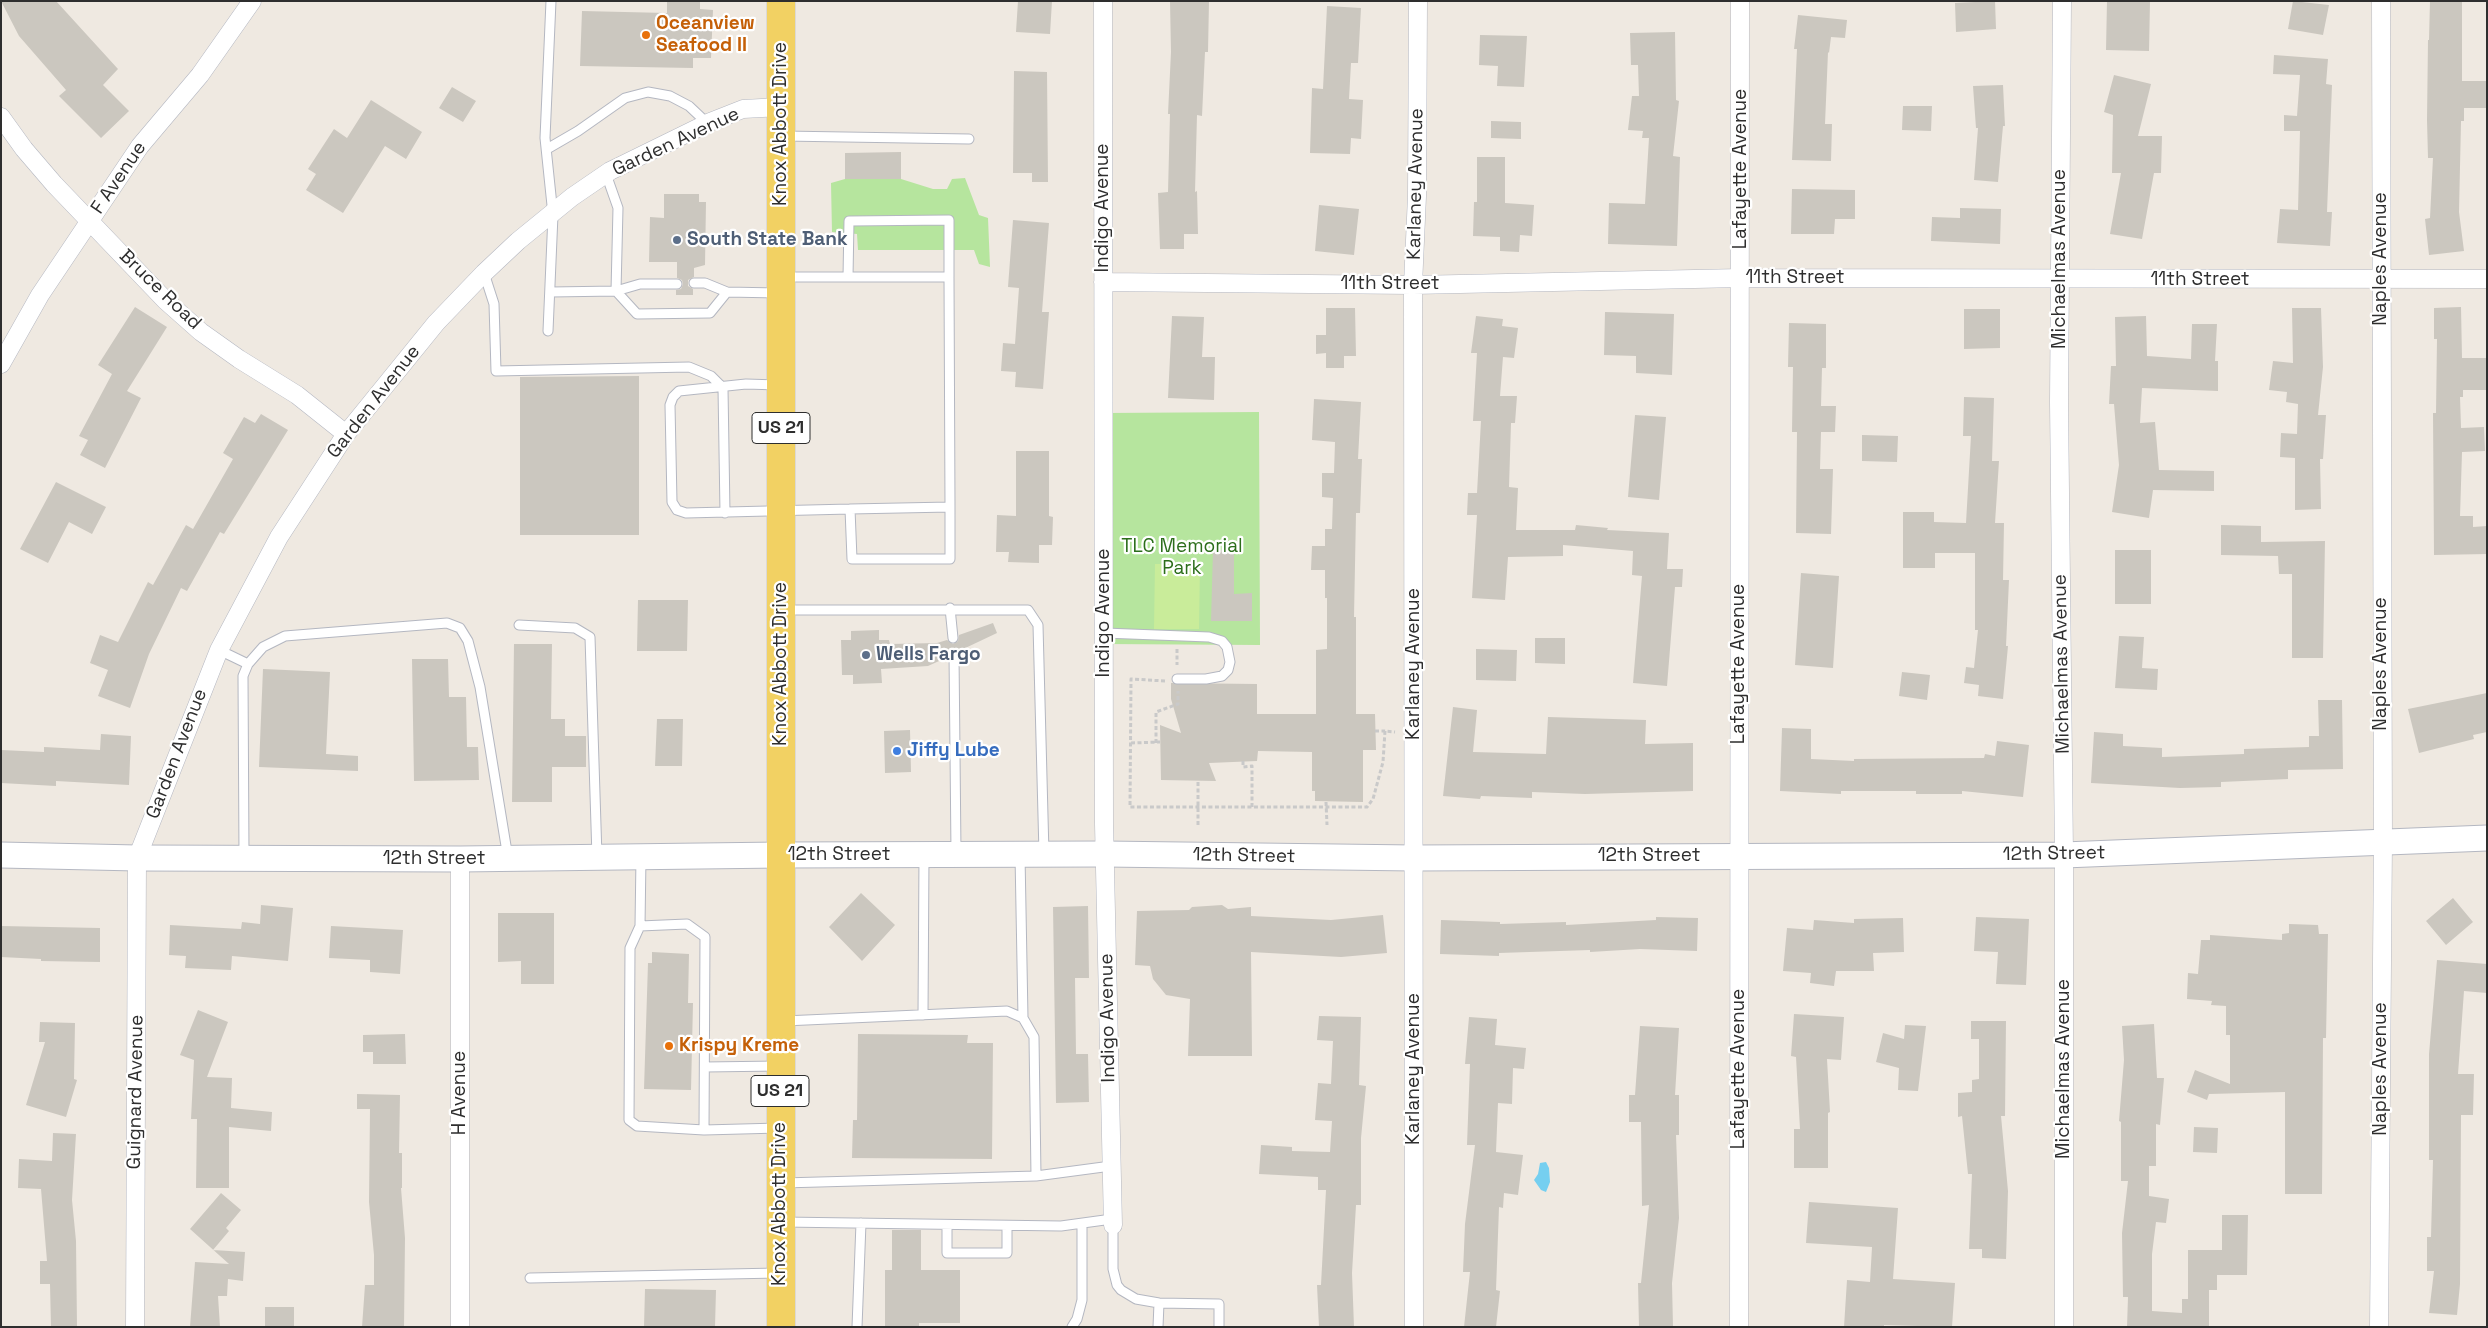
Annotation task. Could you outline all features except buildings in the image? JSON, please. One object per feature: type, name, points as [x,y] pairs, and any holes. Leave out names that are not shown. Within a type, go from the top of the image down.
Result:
[{"type":"main road","name":"Knox Abbott Drive","points":[[780,1327],[781,1]]},
{"type":"main road","name":"12th Street","points":[[1,855],[137,858],[460,859],[1032,854],[1414,858],[2064,855],[2487,838]]},
{"type":"street","name":"F Avenue","points":[[1,364],[40,295],[140,146],[200,76],[252,1]]},
{"type":"street","name":"Indigo Avenue","points":[[1103,1],[1105,854],[1112,1222]]},
{"type":"street","name":"Karlaney Avenue","points":[[1414,1327],[1413,285],[1418,1]]},
{"type":"street","name":"Lafayette Avenue","points":[[1738,1327],[1740,1]]},
{"type":"street","name":"Michaelmas Avenue","points":[[2062,1],[2059,411],[2064,855],[2064,1327]]},
{"type":"street","name":"Naples Avenue","points":[[2379,1327],[2383,841],[2381,1]]},
{"type":"street","name":"Garden Avenue","points":[[137,858],[219,650],[279,537],[346,434],[436,323],[518,241],[553,215],[572,197],[606,174],[707,123],[743,109],[781,107]]},
{"type":"street","name":"Bruce Road","points":[[1,117],[24,149],[166,301],[201,332],[238,359],[298,395],[346,434]]},
{"type":"street","name":"11th Street","points":[[1103,282],[1413,285],[1741,278],[2060,280],[2487,279]]},
{"type":"street","name":"Guignard Avenue","points":[[135,1327],[137,858]]},
{"type":"street","name":"H Avenue","points":[[460,859],[460,1327]]},
{"type":"lane","points":[[548,331],[553,215],[545,138],[551,1]]},
{"type":"lane","points":[[547,149],[578,131],[625,98],[648,92],[670,96],[689,106],[707,123]]},
{"type":"lane","points":[[781,136],[969,139]]},
{"type":"lane","points":[[606,174],[618,208],[616,291],[637,314],[710,313],[728,292]]},
{"type":"lane","points":[[848,277],[849,220],[949,220],[950,559],[852,559],[850,509]]},
{"type":"lane","points":[[484,273],[494,304],[496,371],[689,367],[711,376],[723,388],[725,513]]},
{"type":"lane","points":[[694,284],[706,283],[728,292],[848,277],[949,276]]},
{"type":"lane","points":[[551,292],[616,291],[640,284],[677,284]]},
{"type":"lane","points":[[781,385],[746,384],[723,388],[679,391],[670,405],[672,502],[677,510],[686,513],[725,513],[950,507]]},
{"type":"lane","points":[[950,608],[953,638]]},
{"type":"lane","points":[[781,610],[950,608],[1028,610],[1038,625],[1032,854],[1023,1018],[1034,1037],[1036,1176]]},
{"type":"lane","points":[[244,858],[243,676],[248,664],[263,648],[286,636],[447,623],[460,628],[468,641],[480,687],[508,858]]},
{"type":"lane","points":[[519,625],[575,628],[590,637],[597,857]]},
{"type":"lane","points":[[1104,633],[1209,637],[1222,641],[1230,654],[1228,670],[1216,678],[1177,679]]},
{"type":"lane","points":[[219,650],[248,664]]},
{"type":"lane","points":[[954,654],[956,855]]},
{"type":"lane","points":[[923,1015],[924,855]]},
{"type":"lane","points":[[641,857],[640,926],[630,948],[629,1120],[637,1126],[704,1130],[780,1128]]},
{"type":"lane","points":[[640,926],[688,924],[705,937],[704,1130]]},
{"type":"lane","points":[[780,1022],[1007,1011],[1023,1018]]},
{"type":"lane","points":[[705,1067],[780,1066]]},
{"type":"lane","points":[[780,1183],[1036,1176],[1112,1166]]},
{"type":"lane","points":[[780,1222],[1007,1226],[1061,1226],[1112,1222],[1113,1269],[1117,1286],[1136,1299],[1159,1303],[1219,1304],[1219,1327]]},
{"type":"lane","points":[[857,1327],[861,1224]]},
{"type":"lane","points":[[1072,1327],[1077,1319],[1082,1300],[1082,1224]]},
{"type":"lane","points":[[947,1225],[947,1253],[1007,1253],[1007,1226]]},
{"type":"lane","points":[[530,1278],[780,1273]]},
{"type":"lane","points":[[1158,1327],[1159,1303]]},
{"type":"path","points":[[1130,742],[1158,742],[1156,712],[1178,704],[1177,636]]},
{"type":"path","points":[[1177,679],[1171,681],[1131,679],[1130,807],[1363,808],[1371,804],[1384,762],[1385,732]]},
{"type":"path","points":[[1375,731],[1414,732]]},
{"type":"path","points":[[1243,761],[1243,767],[1252,766],[1252,808]]},
{"type":"path","points":[[1198,780],[1198,825]]},
{"type":"path","points":[[1326,802],[1327,825]]},
{"type":"green space","points":[[965,178],[979,215],[988,218],[990,267],[979,264],[974,250],[858,250],[857,234],[832,232],[831,183],[845,179],[901,179],[933,189],[947,189],[952,179]]},
{"type":"green space","name":"TLC Memorial Park","points":[[1259,412],[1260,645],[1104,644],[1104,413]]},
{"type":"green space","points":[[1155,564],[1200,564],[1199,629],[1154,629]]},
{"type":"water","points":[[1546,1162],[1549,1168],[1550,1182],[1546,1192],[1541,1190],[1534,1180],[1538,1174],[1540,1163]]},
{"type":"place","name":"Oceanview Seafood II","points":[[646,35]]},
{"type":"place","name":"South State Bank","points":[[677,240]]},
{"type":"place","name":"Wells Fargo","points":[[866,655]]},
{"type":"place","name":"Jiffy Lube","points":[[897,751]]},
{"type":"place","name":"Krispy Kreme","points":[[669,1046]]}]
